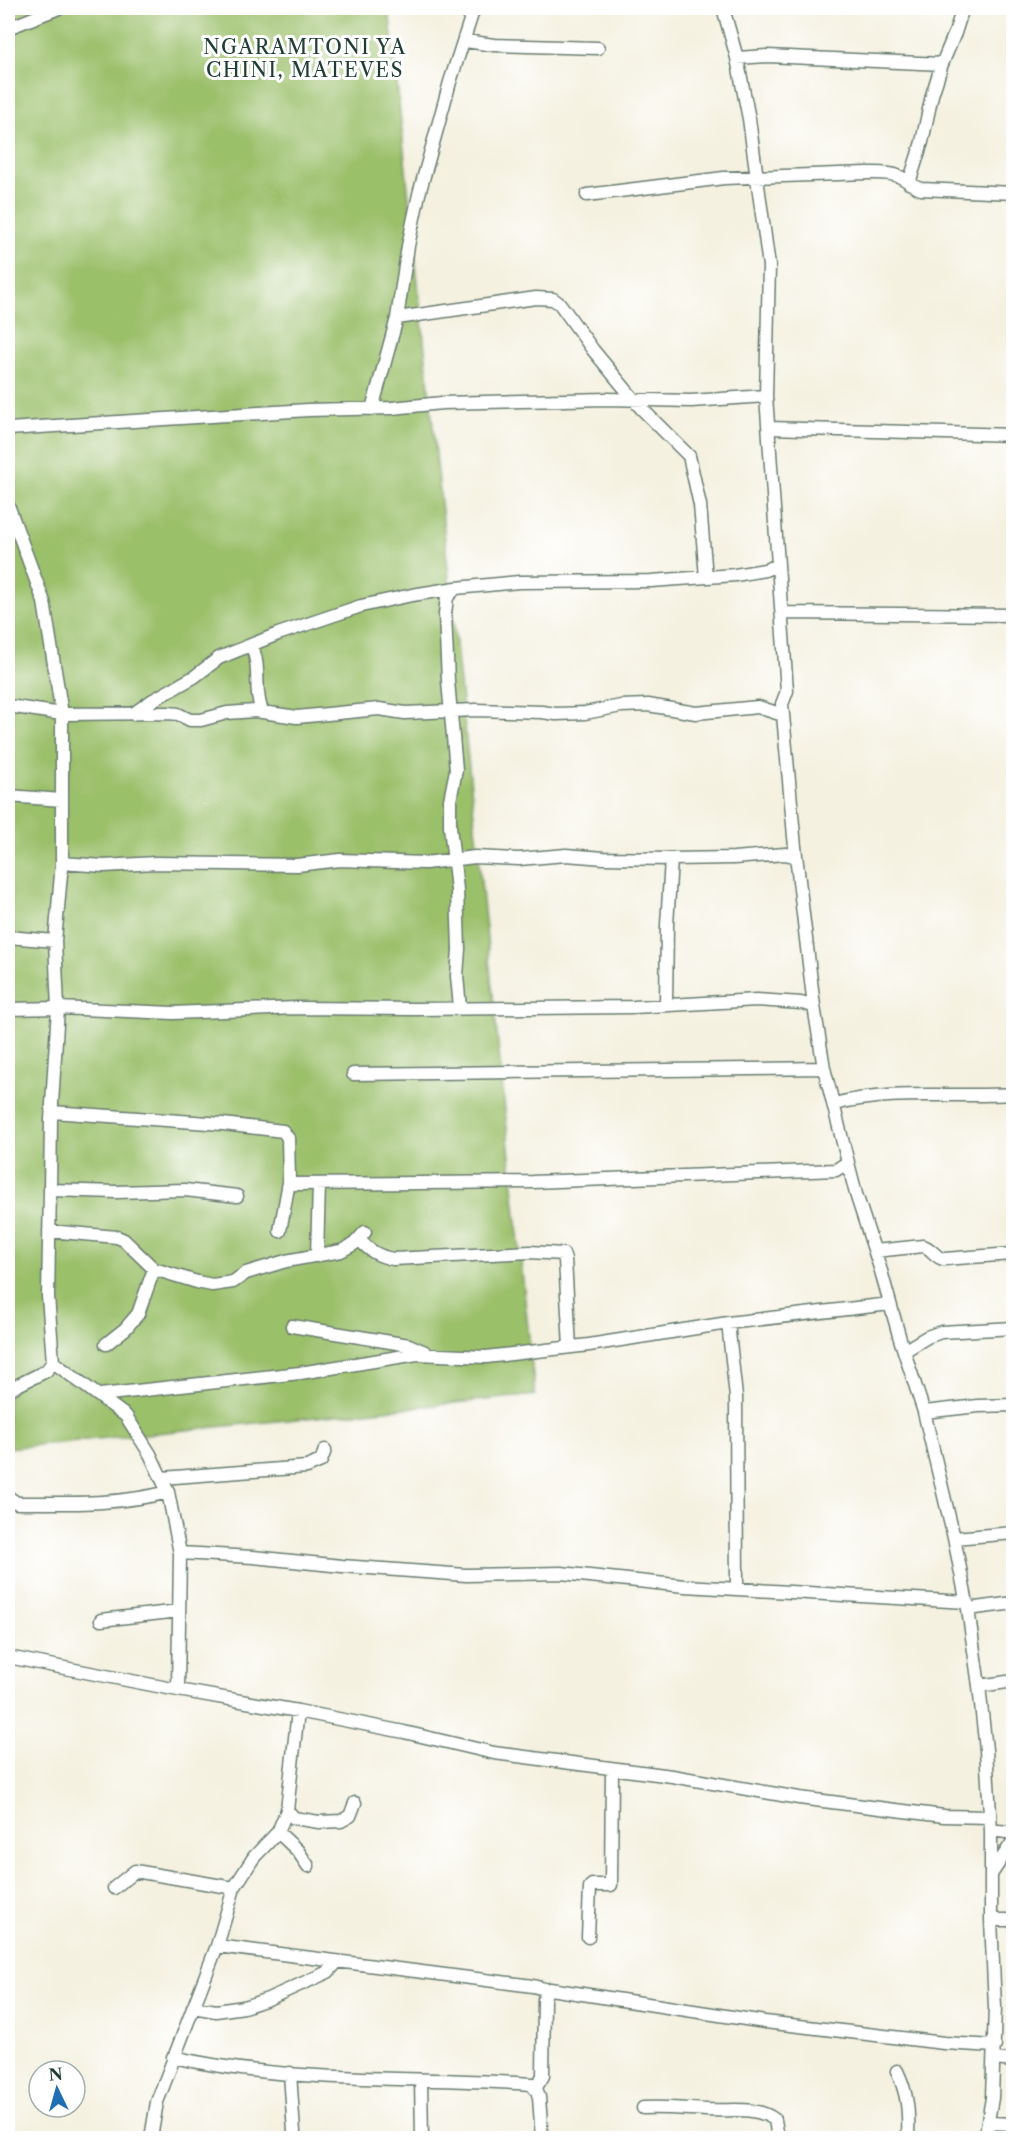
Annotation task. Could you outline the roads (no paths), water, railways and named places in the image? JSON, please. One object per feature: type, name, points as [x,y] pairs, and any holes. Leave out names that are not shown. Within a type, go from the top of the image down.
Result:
[{"type":"street","points":[[8,28],[59,8]]},
{"type":"street","points":[[372,409],[397,318],[419,194],[450,82],[474,8]]},
{"type":"street","points":[[723,8],[737,58],[757,176],[769,266],[766,396],[787,690],[782,704],[796,856],[814,1006],[824,1068],[848,1162],[924,1412],[954,1538],[980,1686],[991,1823],[994,2052],[989,2123],[985,2139]]},
{"type":"street","points":[[909,183],[922,142],[932,95],[963,8]]},
{"type":"street","points":[[465,41],[494,45],[598,48]]},
{"type":"street","points":[[737,58],[767,57],[942,64]]},
{"type":"street","points":[[587,195],[724,178],[891,173],[921,189],[1014,193]]},
{"type":"street","points":[[397,318],[536,298],[553,299],[560,304],[593,350],[634,400],[652,421],[689,456],[700,505],[706,577]]},
{"type":"street","points":[[8,429],[308,410],[372,409],[462,403],[586,399],[691,401],[766,396]]},
{"type":"street","points":[[769,428],[1014,435]]},
{"type":"street","points":[[8,505],[44,602],[62,714],[62,863],[55,940],[58,1008],[52,1112],[48,1296],[53,1362],[46,1371],[8,1390]]},
{"type":"street","points":[[133,714],[194,677],[219,658],[361,606],[456,588],[519,582],[651,581],[753,573],[778,565]]},
{"type":"street","points":[[456,588],[449,594],[445,603],[456,770],[450,811],[457,890],[459,949],[457,976],[460,1008]]},
{"type":"street","points":[[782,613],[1014,615]]},
{"type":"street","points":[[251,645],[256,656],[258,700],[262,711]]},
{"type":"street","points":[[8,706],[62,714],[169,713],[178,714],[190,720],[201,720],[227,713],[262,711],[297,717],[379,710],[396,713],[476,710],[566,714],[621,706],[648,705],[696,713],[758,707],[783,715]]},
{"type":"street","points":[[8,796],[62,800]]},
{"type":"street","points":[[62,863],[104,866],[155,863],[311,865],[340,860],[425,863],[475,857],[535,859],[574,855],[671,859],[784,854],[796,856]]},
{"type":"street","points":[[666,1004],[671,859]]},
{"type":"street","points":[[8,937],[55,940]]},
{"type":"street","points":[[8,1009],[58,1008],[172,1013],[297,1008],[634,1007],[757,1000],[814,1006]]},
{"type":"street","points":[[353,1074],[824,1068]]},
{"type":"street","points":[[834,1104],[854,1098],[877,1096],[1014,1094]]},
{"type":"street","points":[[52,1112],[213,1123],[283,1131],[288,1138],[290,1182],[280,1231]]},
{"type":"street","points":[[290,1182],[293,1184],[505,1182],[725,1176],[836,1170],[848,1162]]},
{"type":"street","points":[[317,1256],[319,1184]]},
{"type":"street","points":[[50,1190],[116,1192],[184,1190],[237,1196]]},
{"type":"street","points":[[49,1231],[117,1237],[124,1240],[154,1269],[213,1285],[233,1282],[246,1273],[286,1261],[341,1251],[362,1235],[370,1250],[393,1259],[530,1252],[563,1254],[570,1347]]},
{"type":"street","points":[[875,1251],[923,1246],[944,1259],[1012,1254]]},
{"type":"street","points":[[106,1344],[125,1329],[138,1314],[154,1269]]},
{"type":"street","points":[[100,1395],[300,1373],[426,1353],[456,1357],[486,1357],[728,1323],[890,1304]]},
{"type":"street","points":[[728,1323],[736,1397],[737,1587]]},
{"type":"street","points":[[292,1326],[410,1345],[426,1353]]},
{"type":"street","points":[[904,1351],[927,1337],[941,1332],[1014,1328]]},
{"type":"street","points":[[53,1362],[126,1416],[168,1492],[180,1553],[178,1690]]},
{"type":"street","points":[[924,1412],[1014,1405]]},
{"type":"street","points":[[162,1478],[307,1467],[321,1461],[325,1450]]},
{"type":"street","points":[[8,1497],[17,1503],[124,1502],[168,1492]]},
{"type":"street","points":[[954,1538],[1014,1533]]},
{"type":"street","points":[[180,1553],[466,1575],[561,1573],[639,1582],[737,1587],[967,1605],[1014,1603]]},
{"type":"street","points":[[101,1620],[178,1611]]},
{"type":"street","points":[[8,1657],[178,1690],[298,1710],[494,1754],[672,1776],[799,1798],[991,1823],[1014,1833]]},
{"type":"street","points":[[980,1686],[1014,1681]]},
{"type":"street","points":[[151,2139],[157,2102],[217,1946],[234,1888],[254,1857],[278,1832],[288,1816],[298,1710]]},
{"type":"street","points":[[588,1937],[590,1887],[592,1885],[609,1886],[611,1883],[612,1769]]},
{"type":"street","points":[[288,1816],[319,1822],[341,1821],[350,1816],[356,1803]]},
{"type":"street","points":[[278,1832],[298,1851],[308,1866]]},
{"type":"street","points":[[991,1874],[1014,1840]]},
{"type":"street","points":[[114,1888],[135,1871],[234,1888]]},
{"type":"street","points":[[991,1920],[1014,1920]]},
{"type":"street","points":[[217,1946],[515,1983],[548,1990],[554,1989],[765,2022],[944,2043],[994,2052],[1014,2061]]},
{"type":"street","points":[[193,2007],[216,2011],[244,2007],[268,1999],[328,1972],[337,1962]]},
{"type":"street","points":[[173,2057],[236,2069],[290,2073],[538,2084],[543,2076],[544,2005],[548,1990]]},
{"type":"street","points":[[897,2071],[909,2107],[908,2139]]},
{"type":"street","points":[[290,2073],[294,2132]]},
{"type":"street","points":[[421,2080],[422,2139]]},
{"type":"street","points":[[531,2084],[539,2097],[542,2139]]},
{"type":"street","points":[[643,2108],[744,2110],[764,2113],[776,2120],[778,2139]]},
{"type":"street","points":[[989,2123],[1014,2124]]},
{"type":"district","name":"NGARAMTONI YA CHINI, MATEVES","points":[[305,58]]}]
